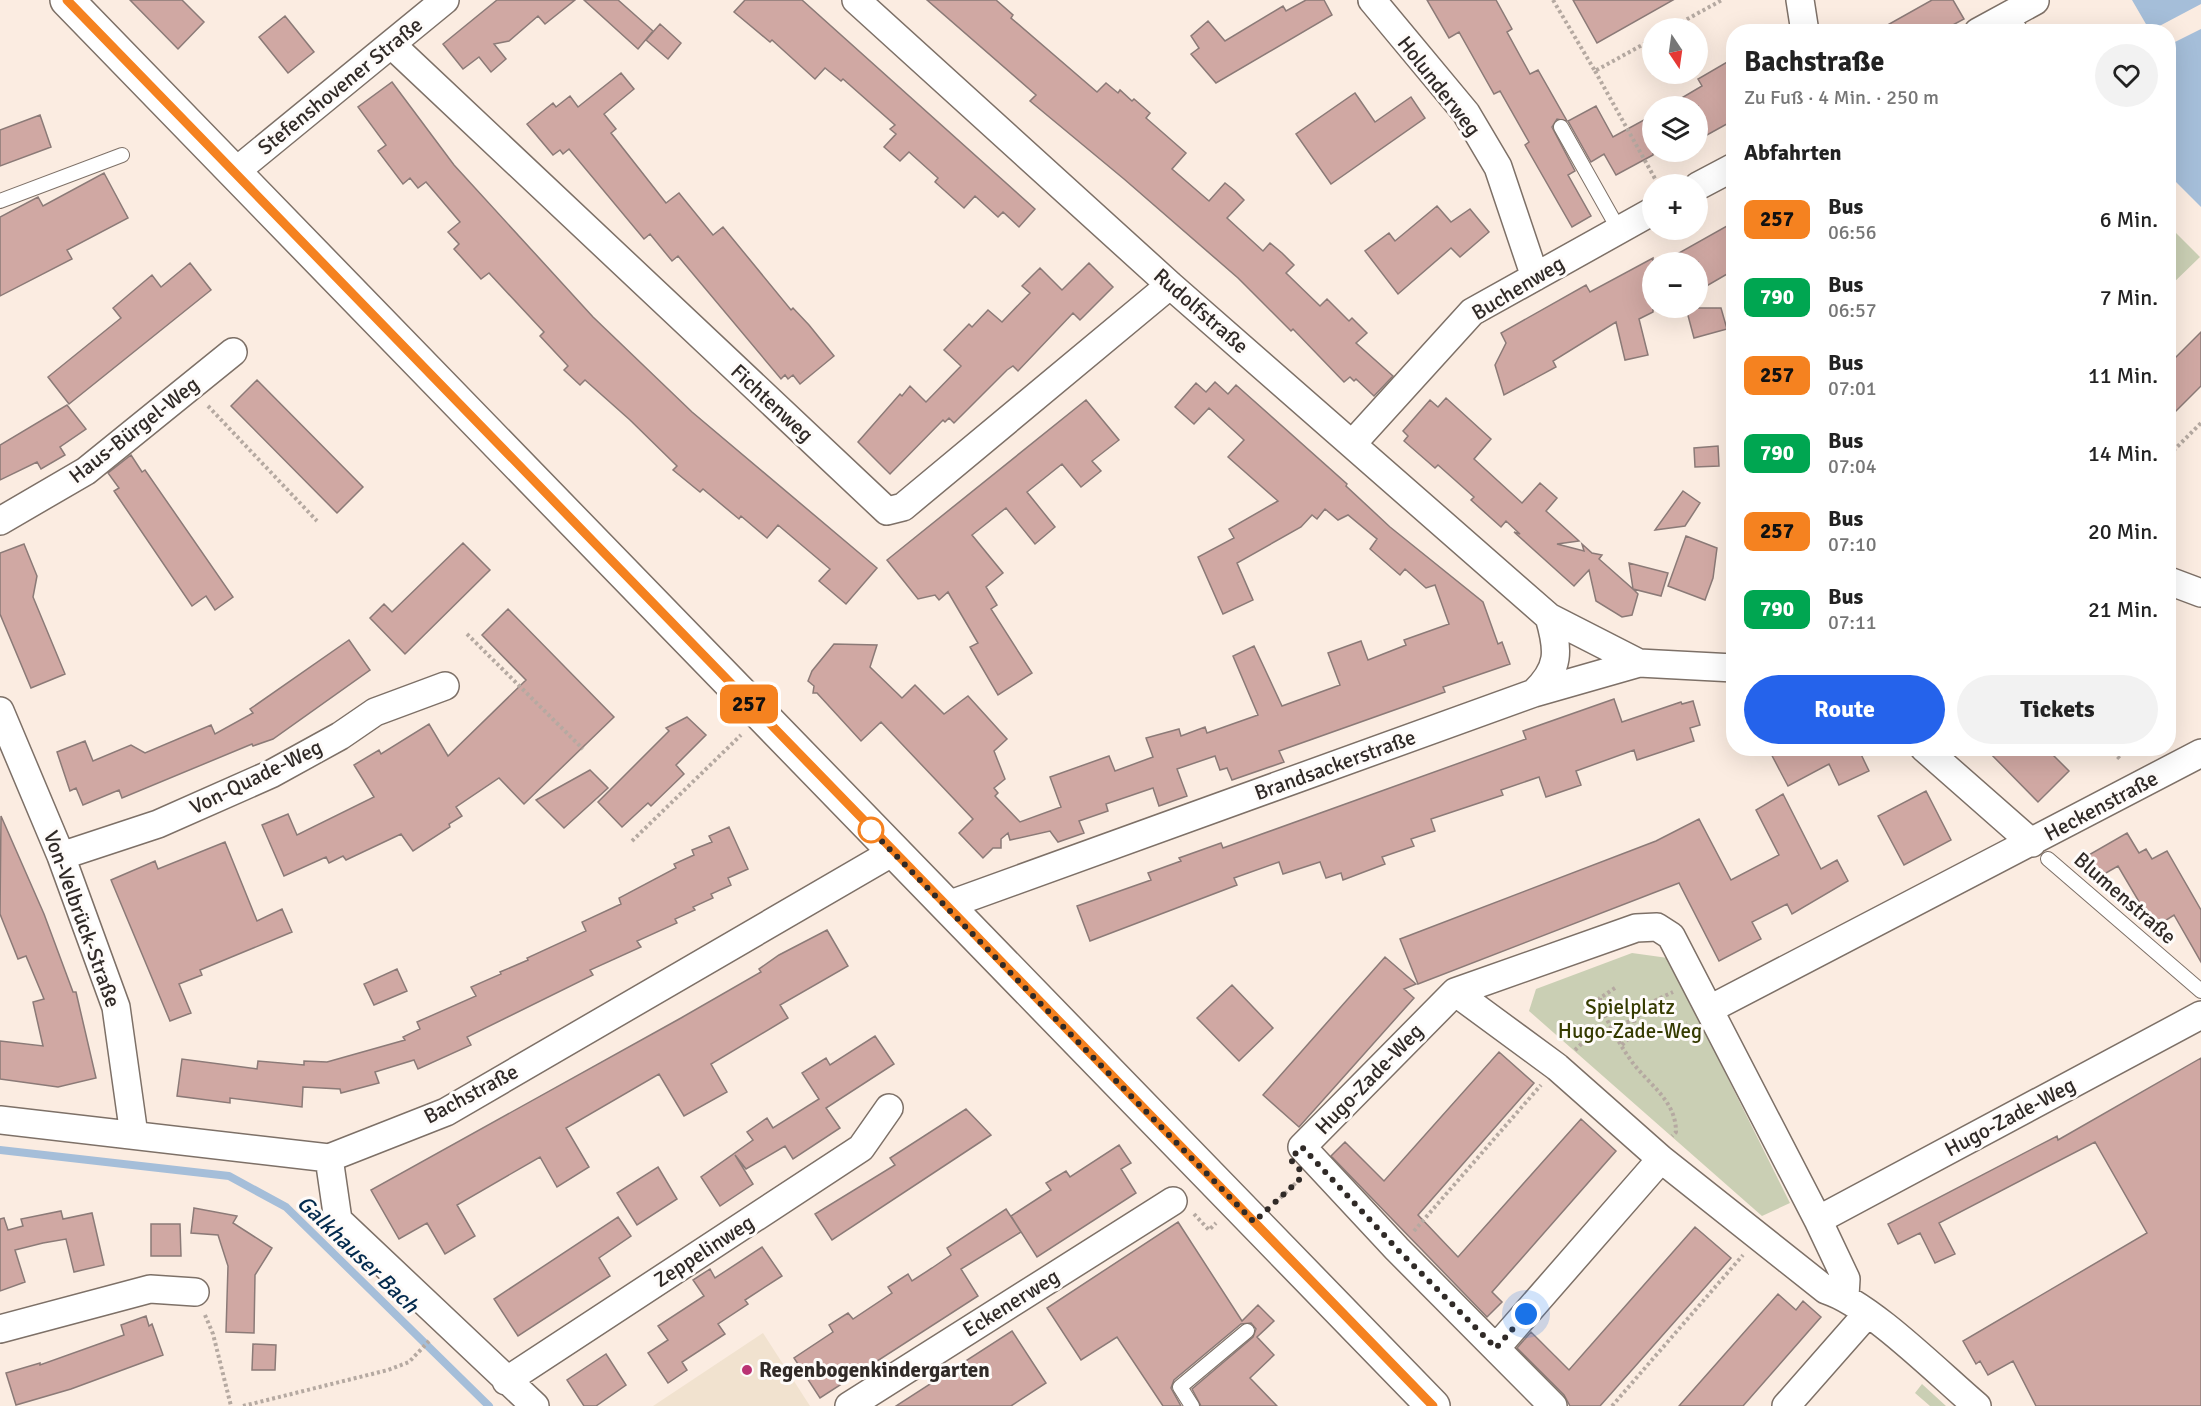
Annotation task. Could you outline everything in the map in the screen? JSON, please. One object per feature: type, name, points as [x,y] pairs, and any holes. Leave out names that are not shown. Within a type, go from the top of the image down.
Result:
[{"type":"main road","points":[[67,0],[1433,1406]]},
{"type":"street","name":"Stefenshovener Straße","points":[[235,172],[445,0]]},
{"type":"street","name":"Rudolfstraße","points":[[856,0],[1170,285],[1550,617],[1639,663]]},
{"type":"street","name":"Holunderweg","points":[[1372,0],[1466,113],[1492,158],[1509,196],[1535,277]]},
{"type":"street","points":[[1800,0],[1804,24]]},
{"type":"street","points":[[2015,23],[2035,1]]},
{"type":"street","name":"Fichtenweg","points":[[392,45],[887,512],[903,507],[1170,285]]},
{"type":"street","points":[[1708,180],[1726,170]]},
{"type":"street","name":"Buchenweg","points":[[1353,443],[1472,312],[1642,217]]},
{"type":"street","name":"Haus-Bürgel-Weg","points":[[0,521],[86,471],[233,352]]},
{"type":"street","points":[[2176,584],[2201,593]]},
{"type":"street","points":[[1534,693],[1550,677],[1555,660],[1557,643],[1550,617]]},
{"type":"street","name":"Brandsackerstraße","points":[[945,906],[1534,693],[1639,663],[1726,668]]},
{"type":"street","name":"Von-Quade-Weg","points":[[61,856],[158,824],[272,774],[340,736],[375,712],[445,686]]},
{"type":"street","name":"Von-Velbrück-Straße","points":[[1,717],[61,856],[116,1007],[134,1135]]},
{"type":"street","name":"Heckenstraße","points":[[2040,851],[2201,753]]},
{"type":"street","points":[[1703,1014],[2040,851],[1933,756]]},
{"type":"street","name":"Bachstraße","points":[[0,1120],[329,1158],[446,1112],[893,852]]},
{"type":"street","name":"Hugo-Zade-Weg","points":[[1553,1406],[1398,1250],[1302,1147],[1455,992],[1636,928],[1657,927],[1671,936],[1695,981],[1703,1014],[1818,1220],[1846,1279],[1845,1296]]},
{"type":"street","points":[[1455,992],[1557,1067],[1659,1157],[1826,1290],[1845,1296],[1868,1314],[1977,1406]]},
{"type":"street","name":"Hugo-Zade-Weg","points":[[1818,1220],[2201,1015]]},
{"type":"street","name":"Zeppelinweg","points":[[506,1381],[861,1148],[889,1108]]},
{"type":"street","points":[[1496,1348],[1659,1157]]},
{"type":"street","points":[[329,1158],[338,1220],[535,1406]]},
{"type":"street","name":"Eckenerweg","points":[[849,1406],[1173,1201]]},
{"type":"street","points":[[0,1329],[150,1289],[195,1292]]},
{"type":"street","points":[[1786,1406],[1868,1314]]},
{"type":"lane","points":[[1561,127],[1619,230]]},
{"type":"lane","points":[[0,201],[122,155]]},
{"type":"lane","name":"Blumenstraße","points":[[2040,851],[2201,991]]},
{"type":"lane","points":[[1192,1406],[1180,1387],[1247,1331]]},
{"type":"path","points":[[1553,0],[1652,174]]},
{"type":"path","points":[[1689,18],[1722,0]]},
{"type":"path","points":[[1595,71],[1642,45]]},
{"type":"path","points":[[190,387],[317,521]]},
{"type":"path","points":[[2176,448],[2201,423]]},
{"type":"path","points":[[467,634],[583,748]]},
{"type":"path","points":[[632,841],[761,716]]},
{"type":"path","points":[[2117,756],[2121,760]]},
{"type":"path","points":[[1398,1250],[1557,1067],[1593,1033],[1634,1020],[1656,1000],[1695,981]]},
{"type":"path","points":[[1615,987],[1600,998],[1600,1005],[1630,1059],[1664,1097],[1676,1117],[1676,1132],[1659,1157]]},
{"type":"path","points":[[1622,1045],[1636,1031],[1668,1031],[1703,1014]]},
{"type":"path","points":[[1634,1020],[1636,1031]]},
{"type":"path","points":[[1254,1222],[1299,1180],[1300,1170],[1290,1159],[1302,1147]]},
{"type":"path","points":[[1612,1406],[1759,1237]]},
{"type":"path","points":[[195,1292],[213,1334],[231,1406]]},
{"type":"path","points":[[243,1406],[388,1370],[410,1362]]},
{"type":"shaded area","name":"Regenbogenkindergarten","points":[[763,1333],[810,1406],[653,1406]]},
{"type":"green space","points":[[2176,233],[2200,257],[2176,280]]},
{"type":"green space","name":"Spielplatz Hugo-Zade-Weg","points":[[1632,953],[1668,958],[1790,1203],[1762,1216],[1529,1011],[1536,989]]},
{"type":"green space","points":[[1922,1384],[1946,1406],[1930,1406],[1915,1393]]},
{"type":"water","points":[[2132,0],[2201,0],[2201,4],[2163,24],[2146,24]]},
{"type":"water","points":[[2201,29],[2201,207],[2176,182],[2176,42]]},
{"type":"building","points":[[130,0],[182,0],[204,22],[178,49]]},
{"type":"building","points":[[497,0],[575,0],[545,24],[538,16],[509,41],[494,44],[506,59],[491,72],[479,57],[463,69],[443,44]]},
{"type":"building","points":[[584,0],[618,0],[653,31],[638,49]]},
{"type":"building","points":[[745,0],[802,0],[1035,209],[1019,227],[1003,212],[998,217],[975,196],[964,208],[935,182],[938,178],[909,152],[900,161],[884,147],[896,134],[890,129],[895,125],[843,79],[841,81],[825,68],[815,79],[772,40],[770,42],[734,12]]},
{"type":"building","points":[[927,0],[996,0],[1013,15],[1011,18],[1097,92],[1106,83],[1118,93],[1120,90],[1132,101],[1134,99],[1150,113],[1146,118],[1186,153],[1172,169],[1209,201],[1225,183],[1235,191],[1244,200],[1227,218],[1263,251],[1270,243],[1282,253],[1294,265],[1286,273],[1320,306],[1327,299],[1349,321],[1352,318],[1367,333],[1356,343],[1393,376],[1374,396],[1356,379],[1354,381],[1350,377],[1344,382],[1293,329],[1291,331],[1238,278],[1030,101],[1036,95]]},
{"type":"building","points":[[1306,0],[1324,0],[1332,15],[1216,83],[1191,54],[1199,48],[1191,36],[1208,21],[1225,41],[1283,6],[1286,11]]},
{"type":"building","points":[[1427,0],[1496,0],[1512,29],[1507,32],[1530,74],[1538,70],[1567,121],[1557,119],[1552,127],[1575,171],[1568,175],[1591,216],[1572,227],[1525,145],[1529,142],[1500,91],[1494,94],[1459,32],[1449,38]]},
{"type":"building","points":[[1573,0],[1673,0],[1597,43]]},
{"type":"building","points":[[1932,0],[1953,0],[1964,19],[1955,24],[1889,24]]},
{"type":"building","points":[[285,16],[314,52],[288,73],[259,37]]},
{"type":"building","points":[[660,24],[681,43],[668,59],[646,40]]},
{"type":"building","points":[[1726,63],[1726,124],[1708,134],[1708,96],[1685,96],[1702,86],[1701,84],[1708,84],[1708,73]]},
{"type":"building","points":[[621,73],[634,89],[604,114],[616,129],[611,133],[666,203],[679,193],[713,235],[723,227],[791,310],[793,308],[809,325],[834,356],[800,384],[793,375],[788,379],[785,375],[781,379],[678,256],[672,261],[650,234],[644,239],[569,149],[563,154],[560,150],[553,155],[527,124],[553,103],[556,107],[570,96],[578,107]]},
{"type":"building","points":[[392,82],[454,165],[593,317],[692,412],[877,568],[846,604],[819,581],[830,569],[778,525],[767,538],[741,516],[739,519],[703,489],[700,492],[673,470],[677,466],[630,420],[585,380],[580,385],[564,370],[568,366],[540,336],[544,332],[489,273],[481,279],[454,249],[459,244],[448,232],[460,222],[426,182],[418,188],[410,178],[403,184],[378,151],[386,145],[358,107]]},
{"type":"building","points":[[1355,93],[1375,122],[1411,97],[1425,118],[1331,184],[1296,134]]},
{"type":"building","points":[[1596,106],[1613,137],[1642,121],[1642,161],[1616,175],[1604,154],[1591,162],[1568,121]]},
{"type":"building","points":[[40,115],[51,147],[0,166],[0,130]]},
{"type":"building","points":[[104,173],[128,218],[67,250],[72,259],[0,296],[0,217],[38,197],[43,206]]},
{"type":"building","points":[[1437,206],[1451,222],[1470,209],[1489,232],[1460,257],[1451,248],[1398,294],[1365,251],[1389,233],[1395,241]]},
{"type":"building","points":[[1726,227],[1726,275],[1708,285],[1708,252],[1681,252],[1702,240],[1708,240],[1708,237]]},
{"type":"building","points":[[190,263],[211,290],[69,404],[48,377],[121,318],[113,308],[152,275],[161,287]]},
{"type":"building","points":[[1089,263],[1113,287],[1080,320],[1073,313],[1018,371],[1013,366],[1007,370],[954,423],[949,418],[945,422],[943,420],[890,474],[858,442],[900,394],[902,396],[910,386],[926,402],[961,366],[944,350],[969,324],[972,327],[988,310],[1002,322],[1030,293],[1022,286],[1040,268],[1062,290]]},
{"type":"building","points":[[1642,264],[1642,318],[1639,319],[1648,355],[1625,360],[1616,322],[1553,361],[1556,367],[1504,395],[1495,365],[1506,343],[1501,333],[1586,285],[1590,292]]},
{"type":"building","points":[[1708,308],[1721,308],[1726,329],[1694,338],[1689,318],[1708,318]]},
{"type":"building","points":[[2201,332],[2201,386],[2176,411],[2176,357]]},
{"type":"building","points":[[257,380],[363,487],[337,513],[231,406]]},
{"type":"building","points":[[1215,382],[1228,394],[1236,385],[1347,484],[1346,486],[1390,527],[1483,602],[1498,644],[1502,642],[1510,664],[1443,687],[1445,692],[1279,751],[1284,762],[1232,780],[1227,768],[1220,770],[1215,756],[1177,769],[1187,796],[1159,806],[1153,788],[1106,804],[1108,811],[1079,821],[1084,833],[1058,842],[1050,831],[1010,840],[1008,833],[1001,839],[1001,848],[993,848],[983,858],[959,833],[973,819],[881,722],[861,741],[817,693],[813,693],[814,686],[808,681],[812,671],[834,644],[877,645],[870,667],[902,698],[915,685],[944,714],[968,696],[1007,739],[994,751],[1005,779],[994,788],[998,793],[995,796],[1020,822],[1061,807],[1050,777],[1109,756],[1115,771],[1153,757],[1146,738],[1179,729],[1181,736],[1205,727],[1207,733],[1258,715],[1233,656],[1254,646],[1282,706],[1340,685],[1328,653],[1361,641],[1368,660],[1406,645],[1404,640],[1449,624],[1435,585],[1426,588],[1405,569],[1400,575],[1370,549],[1377,539],[1348,515],[1338,520],[1325,509],[1317,519],[1312,515],[1301,527],[1237,563],[1253,600],[1223,614],[1198,557],[1234,538],[1229,529],[1278,501],[1228,457],[1244,440],[1209,408],[1194,424],[1175,407],[1196,383],[1206,392]]},
{"type":"building","points":[[1446,398],[1491,439],[1474,459],[1522,503],[1540,483],[1557,498],[1546,511],[1579,541],[1557,544],[1584,551],[1582,544],[1592,553],[1602,555],[1599,559],[1638,594],[1632,615],[1622,617],[1596,601],[1589,570],[1574,586],[1514,532],[1520,534],[1506,521],[1501,527],[1471,500],[1474,497],[1438,465],[1435,468],[1404,441],[1408,436],[1403,431],[1430,400],[1438,407]]},
{"type":"building","points":[[1086,400],[1119,440],[1092,461],[1101,471],[1081,487],[1062,464],[1027,492],[1055,527],[1035,544],[1006,508],[972,535],[1003,573],[986,587],[997,605],[991,609],[1032,673],[998,695],[970,647],[978,643],[948,592],[939,600],[935,595],[918,599],[887,560]]},
{"type":"building","points":[[67,405],[86,429],[60,447],[65,455],[41,469],[37,462],[0,480],[0,445]]},
{"type":"building","points":[[1718,446],[1719,466],[1695,467],[1694,448]]},
{"type":"building","points":[[131,455],[142,472],[145,470],[233,597],[215,610],[206,596],[192,606],[114,491],[119,488],[108,473]]},
{"type":"building","points":[[1683,491],[1700,503],[1685,526],[1655,530]]},
{"type":"building","points":[[1686,536],[1717,548],[1713,578],[1705,600],[1668,586]]},
{"type":"building","points":[[463,543],[490,570],[405,654],[370,618],[384,604],[392,612]]},
{"type":"building","points":[[24,544],[37,576],[33,597],[65,674],[31,688],[0,614],[0,553]]},
{"type":"building","points":[[1629,563],[1668,573],[1661,596],[1633,589]]},
{"type":"building","points":[[508,609],[614,717],[524,804],[499,778],[456,807],[462,816],[449,824],[450,827],[413,851],[401,834],[346,860],[343,856],[329,863],[326,857],[284,876],[262,825],[288,814],[297,835],[374,797],[354,765],[379,750],[381,754],[429,724],[448,756],[526,680],[482,635]]},
{"type":"building","points":[[349,640],[370,670],[273,739],[253,746],[252,744],[122,798],[119,790],[83,805],[76,788],[70,791],[57,752],[85,741],[93,761],[131,745],[145,753],[211,725],[215,734],[253,713],[250,709]]},
{"type":"building","points":[[1614,699],[1622,722],[1681,702],[1682,704],[1693,701],[1700,725],[1690,728],[1694,741],[1637,760],[1634,750],[1576,771],[1581,785],[1546,797],[1539,777],[1501,790],[1503,795],[1431,819],[1435,831],[1411,839],[1414,846],[1382,857],[1385,864],[1343,880],[1341,873],[1326,878],[1320,862],[1283,874],[1279,862],[1234,878],[1237,885],[1090,941],[1077,906],[1151,880],[1148,873],[1181,861],[1179,858],[1221,843],[1223,848],[1526,739],[1523,731]]},
{"type":"building","points":[[687,717],[706,735],[676,765],[684,774],[651,806],[648,803],[622,827],[598,802],[669,731],[666,728]]},
{"type":"building","points":[[1772,756],[1862,756],[1869,771],[1839,785],[1829,764],[1788,786]]},
{"type":"building","points":[[1993,756],[2054,756],[2069,771],[2038,802]]},
{"type":"building","points":[[590,770],[608,788],[564,828],[536,800]]},
{"type":"building","points":[[1926,791],[1951,840],[1904,865],[1878,816]]},
{"type":"building","points":[[1783,794],[1821,869],[1837,860],[1848,881],[1792,914],[1787,904],[1752,922],[1761,939],[1719,961],[1679,883],[1418,984],[1400,939],[1656,841],[1699,819],[1731,880],[1779,855],[1756,810]]},
{"type":"building","points":[[1,816],[44,914],[73,992],[76,992],[96,1078],[58,1087],[0,1079],[0,1041],[43,1046],[33,1002],[44,999],[26,956],[18,959],[0,914]]},
{"type":"building","points":[[729,827],[748,869],[728,878],[731,885],[711,894],[713,898],[693,907],[695,910],[675,919],[677,923],[637,941],[641,947],[590,970],[593,975],[467,1037],[471,1045],[418,1069],[414,1060],[375,1072],[379,1083],[341,1093],[340,1089],[303,1087],[302,1107],[230,1098],[230,1103],[177,1096],[182,1059],[257,1069],[258,1061],[304,1065],[304,1061],[327,1062],[405,1040],[403,1037],[420,1029],[417,1022],[476,996],[471,987],[586,931],[582,922],[621,904],[619,898],[676,868],[674,864],[694,855],[692,850],[712,842],[709,836]]},
{"type":"building","points":[[2127,833],[2139,853],[2146,849],[2152,859],[2167,851],[2201,910],[2201,962],[2174,915],[2157,926],[2151,915],[2148,917],[2118,866],[2099,877],[2087,856]]},
{"type":"building","points":[[225,842],[257,921],[282,909],[292,932],[200,970],[202,975],[179,984],[191,1013],[170,1021],[111,880],[155,861],[158,869]]},
{"type":"building","points":[[827,930],[848,966],[780,1005],[788,1018],[711,1064],[727,1092],[684,1116],[659,1074],[566,1128],[589,1167],[557,1187],[540,1157],[457,1205],[475,1236],[445,1254],[427,1223],[399,1239],[371,1190],[681,1018],[761,972],[759,969],[779,955]]},
{"type":"building","points":[[1385,957],[1416,984],[1404,989],[1414,998],[1299,1127],[1263,1095]]},
{"type":"building","points":[[397,969],[407,991],[374,1005],[364,984]]},
{"type":"building","points":[[1232,985],[1273,1028],[1239,1061],[1197,1018]]},
{"type":"building","points":[[875,1036],[894,1064],[826,1108],[840,1128],[793,1159],[785,1146],[746,1169],[735,1155],[753,1184],[720,1206],[701,1177],[753,1140],[747,1132],[767,1118],[773,1128],[819,1099],[802,1073],[826,1058],[830,1065]]},
{"type":"building","points":[[1499,1052],[1534,1083],[1418,1215],[1458,1257],[1581,1119],[1616,1151],[1492,1292],[1502,1302],[1487,1317],[1331,1156],[1345,1142],[1384,1181]]},
{"type":"building","points":[[2201,1058],[2201,1406],[2036,1406],[2013,1361],[1988,1375],[1980,1361],[1976,1364],[1963,1341],[2147,1233],[2095,1142],[1939,1223],[1955,1254],[1935,1263],[1920,1233],[1898,1244],[1888,1224],[2057,1136],[2058,1140]]},
{"type":"building","points":[[966,1109],[991,1135],[832,1240],[815,1214],[895,1165],[890,1158]]},
{"type":"building","points":[[1119,1145],[1131,1163],[1121,1169],[1136,1193],[1037,1257],[1011,1216],[1051,1190],[1046,1183],[1066,1171],[1070,1177]]},
{"type":"building","points":[[658,1167],[677,1199],[637,1225],[617,1193]]},
{"type":"building","points":[[194,1208],[237,1216],[233,1223],[272,1248],[255,1275],[254,1333],[226,1332],[228,1266],[218,1235],[191,1233]]},
{"type":"building","points":[[1006,1209],[1021,1232],[961,1269],[978,1296],[820,1398],[794,1358],[833,1332],[829,1325],[848,1313],[853,1319],[892,1293],[888,1287],[908,1274],[912,1281],[932,1268],[951,1255],[947,1248]]},
{"type":"building","points":[[61,1211],[63,1219],[92,1213],[104,1265],[74,1272],[66,1239],[15,1250],[25,1282],[0,1291],[0,1219],[4,1218],[8,1230],[23,1226],[21,1219]]},
{"type":"building","points":[[618,1217],[631,1236],[599,1258],[610,1276],[518,1336],[494,1299]]},
{"type":"building","points":[[1178,1222],[1242,1321],[1258,1305],[1274,1321],[1257,1337],[1274,1355],[1250,1378],[1277,1406],[1201,1406],[1192,1389],[1253,1337],[1256,1329],[1251,1323],[1241,1324],[1174,1380],[1171,1388],[1181,1406],[1163,1406],[1117,1337],[1081,1360],[1047,1308]]},
{"type":"building","points":[[151,1224],[180,1224],[181,1256],[151,1256]]},
{"type":"building","points":[[1695,1227],[1731,1258],[1600,1406],[1570,1406],[1564,1395],[1517,1348],[1531,1332],[1569,1370]]},
{"type":"building","points":[[762,1247],[782,1276],[745,1300],[748,1304],[718,1324],[725,1334],[682,1362],[687,1370],[668,1383],[648,1353],[668,1340],[658,1326],[704,1296],[693,1280],[710,1269],[715,1278]]},
{"type":"building","points":[[1778,1294],[1796,1310],[1803,1301],[1821,1317],[1743,1406],[1679,1406]]},
{"type":"building","points":[[146,1316],[149,1326],[152,1324],[163,1355],[71,1389],[16,1405],[6,1373],[40,1363],[40,1365],[124,1335],[121,1325]]},
{"type":"building","points":[[1012,1331],[1046,1383],[1011,1406],[896,1406]]},
{"type":"building","points":[[253,1344],[276,1345],[275,1370],[252,1370]]},
{"type":"building","points":[[606,1354],[626,1385],[596,1406],[584,1406],[567,1380]]},
{"type":"waterway","name":"Galkhauser Bach","points":[[0,1150],[229,1176],[286,1207],[489,1406]]},
{"type":"bus line","name":"257","points":[[67,0],[923,884],[1433,1406]]},
{"type":"place","name":"Regenbogenkindergarten","points":[[747,1370]]},
{"type":"route","points":[[871,830],[869,828],[1254,1222],[1299,1180],[1300,1170],[1290,1159],[1302,1147],[1398,1250],[1496,1348],[1526,1314]]}]
